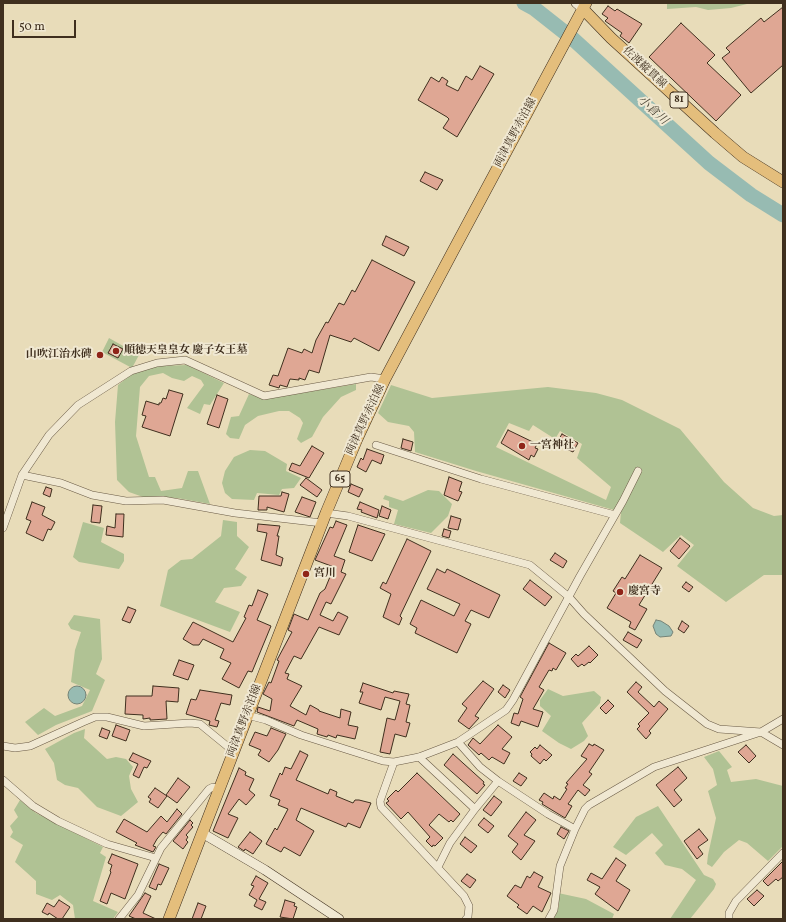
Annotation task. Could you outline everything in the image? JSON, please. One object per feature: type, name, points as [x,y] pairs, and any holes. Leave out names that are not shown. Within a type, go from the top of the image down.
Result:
[{"type":"main road","name":"両津真野赤泊線","points":[[169,919],[324,518],[357,439],[386,379],[581,8]]},
{"type":"main road","name":"佐渡縦貫線","points":[[581,8],[715,133],[743,157],[783,182]]},
{"type":"street","points":[[3,528],[22,475],[50,435],[78,405],[131,371],[157,363],[185,360],[264,396],[371,377],[386,379]]},
{"type":"street","points":[[376,446],[482,479],[615,515]]},
{"type":"street","points":[[247,715],[266,720],[301,735],[368,758],[394,762],[419,757],[458,742],[506,710],[638,471]]},
{"type":"street","points":[[22,475],[61,483],[92,495],[126,501],[163,500],[235,513],[324,518],[348,516],[410,534],[530,565],[569,597],[584,614],[665,691],[707,724],[719,728],[761,732],[783,745]]},
{"type":"street","points":[[3,746],[15,748],[30,746],[95,717],[107,717],[144,726],[190,723],[200,724],[233,751]]},
{"type":"street","points":[[549,919],[554,910],[560,866],[575,829],[585,809],[589,805],[654,767],[761,732],[783,719]]},
{"type":"street","points":[[458,742],[480,767],[498,781],[548,814],[575,829]]},
{"type":"street","points":[[419,757],[475,809]]},
{"type":"street","points":[[394,762],[380,801],[381,807],[438,866],[464,896],[469,906],[468,917],[466,919]]},
{"type":"street","points":[[3,780],[33,806],[58,821],[107,844],[156,858]]},
{"type":"street","points":[[438,866],[450,843],[498,781]]},
{"type":"street","points":[[119,919],[138,894],[161,848],[209,789],[213,787],[219,789]]},
{"type":"street","points":[[202,833],[265,870],[338,919]]},
{"type":"street","points":[[729,919],[729,913],[736,901],[783,853]]},
{"type":"green space","points":[[667,3],[751,3],[731,8],[708,10],[696,7],[667,9]]},
{"type":"green space","points":[[109,338],[139,355],[132,368],[102,352]]},
{"type":"green space","points":[[187,365],[224,383],[210,405],[204,404],[200,414],[187,408],[204,385],[201,380],[192,376],[184,381],[172,378],[163,373],[149,376],[140,387],[136,436],[149,477],[155,477],[161,491],[182,488],[188,471],[198,471],[210,504],[177,498],[143,497],[129,492],[117,480],[115,422],[118,385],[132,374],[158,366]]},
{"type":"green space","points":[[356,384],[356,390],[341,397],[323,417],[312,437],[301,443],[297,439],[303,423],[300,418],[289,411],[279,411],[258,416],[245,425],[239,439],[230,438],[226,434],[231,417],[239,416],[249,394],[265,399]]},
{"type":"green space","points":[[391,385],[432,398],[548,387],[596,393],[622,400],[680,429],[724,482],[753,508],[774,516],[783,515],[783,575],[764,575],[726,602],[677,566],[694,545],[681,535],[663,552],[620,523],[621,512],[415,452],[414,432],[409,426],[388,422],[378,413]],"holes":[[[509,423],[529,431],[533,425],[555,439],[560,431],[582,444],[577,458],[611,487],[606,500],[496,447]]]},
{"type":"green space","points":[[250,450],[265,451],[287,464],[286,471],[301,478],[294,488],[282,489],[279,495],[257,493],[254,500],[232,499],[225,493],[222,483],[225,471],[234,457]]},
{"type":"green space","points":[[428,490],[439,491],[452,504],[448,516],[431,533],[394,524],[398,510],[389,507],[389,501],[383,499],[385,495],[403,501]]},
{"type":"green space","points":[[223,520],[237,522],[237,536],[249,547],[235,569],[247,577],[241,586],[224,588],[215,602],[240,612],[230,632],[160,606],[168,570],[181,560],[192,559],[221,536]]},
{"type":"green space","points":[[83,522],[104,528],[101,542],[124,554],[124,561],[119,569],[79,562],[73,557]]},
{"type":"green space","points":[[74,615],[100,619],[102,659],[96,674],[105,680],[92,711],[56,725],[38,735],[25,722],[44,708],[55,716],[82,706],[90,690],[71,682],[75,650],[81,632],[71,629],[68,624]]},
{"type":"green space","points":[[548,689],[563,696],[594,691],[601,697],[600,703],[582,723],[588,736],[584,741],[571,749],[559,743],[542,731],[551,716],[540,706],[540,700]]},
{"type":"green space","points":[[85,729],[84,738],[107,759],[116,757],[126,759],[133,767],[129,776],[131,789],[138,802],[121,816],[97,807],[78,788],[65,785],[57,780],[54,763],[45,749],[74,733]]},
{"type":"green space","points":[[719,751],[732,767],[727,770],[731,782],[756,779],[783,786],[783,846],[768,861],[747,843],[739,840],[724,852],[712,867],[707,864],[716,818],[708,791],[717,785],[713,769],[704,757]]},
{"type":"green space","points":[[20,800],[36,813],[103,847],[100,853],[106,857],[93,901],[118,912],[113,919],[75,919],[73,905],[60,895],[52,900],[36,894],[36,881],[15,862],[23,845],[10,837],[13,832],[10,826],[18,817],[14,810]]},
{"type":"green space","points":[[658,806],[704,875],[713,879],[716,884],[714,889],[690,919],[670,919],[696,880],[682,869],[665,865],[655,853],[663,845],[652,833],[626,855],[613,847],[636,817]]},
{"type":"green space","points":[[558,893],[586,899],[614,914],[612,919],[554,919],[559,906]]},
{"type":"water","points":[[656,620],[669,626],[673,632],[671,636],[660,637],[656,634],[653,626]]},
{"type":"water","points":[[77,686],[83,689],[86,695],[83,701],[77,704],[71,701],[68,695],[71,689]]},
{"type":"building","points":[[608,6],[615,11],[617,9],[642,24],[629,43],[620,36],[622,33],[605,21],[608,18],[602,14]]},
{"type":"building","points":[[783,7],[783,65],[751,93],[722,58],[730,52],[726,48],[761,18],[764,22]]},
{"type":"building","points":[[681,23],[715,55],[707,63],[741,95],[716,121],[649,57]]},
{"type":"building","points":[[480,66],[494,74],[457,137],[443,128],[449,119],[447,117],[418,100],[431,77],[439,82],[442,77],[448,81],[446,85],[458,91],[466,76],[472,80]]},
{"type":"building","points":[[425,172],[443,180],[437,190],[420,181]]},
{"type":"building","points":[[386,236],[409,247],[404,256],[382,245]]},
{"type":"building","points":[[372,260],[415,282],[379,351],[354,338],[351,342],[330,335],[319,373],[309,370],[305,380],[299,378],[299,380],[290,379],[287,387],[280,385],[279,388],[269,385],[273,375],[278,376],[288,348],[302,353],[304,349],[312,353],[316,340],[326,322],[328,323],[339,303],[344,305],[352,290],[355,292]]},
{"type":"building","name":"順徳天皇皇女 慶子女王墓","points":[[113,344],[123,349],[118,358],[108,353]]},
{"type":"building","points":[[169,390],[183,394],[170,436],[142,427],[146,416],[142,415],[146,401],[159,405],[163,398],[166,399]]},
{"type":"building","points":[[217,395],[228,399],[219,428],[207,424]]},
{"type":"building","name":"一宮神社","points":[[508,430],[537,444],[535,448],[538,449],[534,457],[531,455],[529,460],[501,443]]},
{"type":"building","points":[[562,434],[578,443],[573,452],[556,444]]},
{"type":"building","points":[[403,439],[413,442],[411,451],[401,448]]},
{"type":"building","points":[[312,446],[324,453],[309,478],[289,470],[292,463],[300,466]]},
{"type":"building","points":[[367,449],[384,455],[381,464],[372,460],[366,472],[357,467],[361,458],[363,460]]},
{"type":"building","points":[[449,477],[462,482],[459,491],[462,492],[458,501],[444,495]]},
{"type":"building","points":[[306,478],[322,490],[317,497],[300,485]]},
{"type":"building","points":[[351,484],[363,489],[359,497],[348,492]]},
{"type":"building","points":[[46,487],[52,489],[50,497],[43,494]]},
{"type":"building","points":[[282,492],[289,494],[284,512],[267,507],[267,510],[258,510],[259,496],[281,496]]},
{"type":"building","points":[[302,497],[316,502],[310,517],[295,512]]},
{"type":"building","points":[[32,502],[45,507],[42,515],[55,522],[51,530],[48,529],[43,541],[26,533],[31,521],[26,519]]},
{"type":"building","points":[[360,502],[379,510],[377,518],[357,509]]},
{"type":"building","points":[[93,505],[102,506],[100,523],[91,522]]},
{"type":"building","points":[[382,506],[391,510],[388,519],[379,516]]},
{"type":"building","points":[[116,514],[124,514],[123,537],[106,535],[107,526],[115,528]]},
{"type":"building","points":[[451,516],[461,519],[458,530],[448,528]]},
{"type":"building","points":[[336,521],[347,525],[334,556],[345,560],[341,572],[346,574],[331,604],[326,602],[320,615],[333,621],[338,612],[348,617],[339,635],[319,627],[301,659],[294,656],[285,673],[289,674],[287,679],[302,686],[290,706],[306,715],[310,705],[319,711],[340,718],[341,709],[351,712],[348,725],[358,727],[355,739],[337,735],[336,738],[328,735],[327,737],[317,734],[318,729],[297,720],[294,726],[257,712],[258,707],[270,711],[272,699],[263,694],[269,682],[271,683],[279,661],[277,660],[292,632],[288,630],[294,614],[308,620],[320,593],[325,589],[334,567],[315,560],[330,527],[333,528]]},
{"type":"building","points":[[258,524],[280,526],[277,536],[279,536],[276,555],[283,558],[281,566],[261,560],[267,533],[257,531]]},
{"type":"building","points":[[358,525],[385,534],[372,561],[349,552]]},
{"type":"building","points":[[444,529],[451,531],[449,538],[442,536]]},
{"type":"building","points":[[680,538],[690,546],[679,559],[670,551]]},
{"type":"building","points":[[407,539],[431,551],[400,616],[402,618],[399,625],[383,617],[391,594],[380,588],[383,582],[386,584]]},
{"type":"building","points":[[555,553],[567,561],[563,568],[550,560]]},
{"type":"building","name":"慶宮寺","points":[[640,555],[662,568],[639,605],[647,609],[635,630],[629,627],[631,622],[607,608],[616,593],[613,591],[622,577],[625,579]]},
{"type":"building","points":[[437,569],[445,573],[447,569],[500,595],[489,618],[471,610],[465,621],[471,624],[457,653],[415,633],[417,628],[410,624],[421,600],[454,616],[460,604],[427,589]]},
{"type":"building","points":[[530,580],[552,597],[545,606],[523,589]]},
{"type":"building","points":[[686,582],[693,587],[689,592],[682,587]]},
{"type":"building","points":[[258,590],[268,594],[257,620],[271,626],[252,672],[248,671],[239,688],[222,679],[231,663],[220,658],[224,649],[203,639],[199,645],[193,645],[183,639],[193,622],[233,642],[246,618],[244,617],[249,605],[252,606]]},
{"type":"building","points":[[128,607],[136,610],[130,623],[122,620]]},
{"type":"building","points":[[682,621],[689,626],[684,633],[678,629]]},
{"type":"building","points":[[628,632],[642,640],[637,648],[623,640]]},
{"type":"building","points":[[549,643],[566,653],[556,670],[553,668],[552,671],[549,670],[539,687],[544,690],[533,709],[543,712],[538,727],[521,721],[519,726],[511,723],[514,713],[518,714],[523,699],[520,697]]},
{"type":"building","points":[[589,646],[598,655],[590,663],[589,662],[584,666],[582,664],[578,667],[571,659],[576,654],[578,656]]},
{"type":"building","points":[[179,660],[194,665],[188,680],[173,675]]},
{"type":"building","points":[[483,681],[494,689],[475,716],[479,718],[469,729],[458,721],[467,708],[462,704]]},
{"type":"building","points":[[636,682],[642,687],[638,692],[654,707],[659,701],[668,709],[649,731],[651,733],[646,739],[637,729],[640,726],[638,724],[649,713],[627,692]]},
{"type":"building","points":[[363,683],[393,693],[394,691],[409,694],[406,704],[410,705],[406,722],[410,723],[406,737],[395,734],[390,754],[380,752],[387,718],[395,720],[400,701],[385,697],[381,710],[359,703],[363,692],[360,692]]},
{"type":"building","points":[[503,685],[510,690],[505,698],[498,692]]},
{"type":"building","points":[[153,686],[179,688],[178,702],[166,701],[167,719],[150,720],[150,718],[143,719],[143,715],[125,714],[126,696],[152,696]]},
{"type":"building","points":[[200,690],[232,695],[230,705],[221,703],[215,720],[219,721],[217,727],[209,725],[210,721],[186,714],[191,699],[196,700]]},
{"type":"building","points":[[608,700],[614,706],[606,714],[600,708]]},
{"type":"building","points":[[116,725],[130,730],[126,741],[112,736]]},
{"type":"building","points":[[498,725],[512,737],[502,749],[510,753],[504,764],[492,757],[489,760],[481,753],[479,755],[468,745],[473,738],[480,744]]},
{"type":"building","points":[[102,728],[110,731],[107,739],[99,736]]},
{"type":"building","points":[[271,728],[286,734],[278,750],[269,762],[258,755],[261,750],[249,745],[255,732],[267,736]]},
{"type":"building","points":[[589,744],[593,746],[594,744],[604,750],[589,772],[592,774],[583,785],[590,790],[585,796],[578,790],[568,804],[572,806],[565,818],[542,804],[543,802],[539,800],[544,793],[553,799],[554,796],[560,800],[567,789],[565,788],[568,784],[566,783],[587,759],[581,756]]},
{"type":"building","points":[[540,745],[552,755],[546,761],[544,759],[540,764],[531,756],[532,754],[530,752],[535,747],[537,749]]},
{"type":"building","points":[[746,745],[756,756],[749,763],[738,752]]},
{"type":"building","points":[[300,751],[308,755],[296,780],[328,794],[330,789],[337,792],[336,796],[353,803],[355,800],[359,800],[371,803],[360,828],[348,823],[346,827],[301,808],[296,820],[314,831],[300,856],[284,847],[281,852],[266,844],[275,828],[277,830],[288,809],[278,805],[280,800],[270,796],[280,773],[282,775],[285,767],[291,769]]},
{"type":"building","points":[[133,753],[151,761],[147,768],[144,767],[139,778],[133,775],[138,764],[129,760]]},
{"type":"building","points":[[453,754],[484,782],[483,784],[485,785],[477,794],[444,765]]},
{"type":"building","points":[[678,767],[687,778],[674,790],[682,800],[674,807],[656,785]]},
{"type":"building","points":[[239,768],[246,772],[245,775],[254,779],[249,790],[255,795],[246,805],[239,799],[228,814],[238,818],[228,838],[213,831]]},
{"type":"building","points":[[417,773],[460,814],[453,822],[451,820],[449,822],[439,814],[429,825],[443,838],[432,847],[426,841],[430,837],[408,812],[401,819],[386,803],[389,801],[387,799],[396,790],[398,792]]},
{"type":"building","points":[[519,773],[527,778],[521,786],[513,781]]},
{"type":"building","points":[[178,778],[190,787],[177,803],[166,795]]},
{"type":"building","points":[[155,788],[167,796],[158,808],[149,802],[151,799],[148,797]]},
{"type":"building","points":[[494,796],[502,802],[491,816],[483,810]]},
{"type":"building","points":[[177,809],[182,814],[166,834],[163,832],[157,839],[153,846],[156,847],[153,852],[135,845],[137,843],[116,832],[124,819],[147,832],[161,816],[167,822]]},
{"type":"building","points":[[526,812],[536,820],[524,835],[535,841],[521,860],[512,852],[518,844],[508,836]]},
{"type":"building","points":[[484,818],[494,826],[488,833],[478,825]]},
{"type":"building","points":[[190,820],[193,823],[191,825],[193,827],[186,835],[188,837],[186,840],[188,842],[183,849],[173,841]]},
{"type":"building","points":[[561,827],[569,831],[564,839],[557,834]]},
{"type":"building","points":[[699,829],[708,840],[698,847],[703,854],[697,859],[684,841]]},
{"type":"building","points":[[250,832],[262,841],[253,854],[238,847]]},
{"type":"building","points":[[465,837],[477,846],[471,853],[460,844]]},
{"type":"building","points":[[112,854],[138,864],[125,899],[111,893],[107,904],[100,901],[111,872],[112,865],[108,863]]},
{"type":"building","points":[[616,858],[626,865],[616,881],[630,890],[618,911],[595,894],[600,887],[587,880],[591,873],[602,879]]},
{"type":"building","points":[[783,861],[783,877],[778,881],[776,879],[768,886],[763,881]]},
{"type":"building","points":[[159,864],[169,868],[161,885],[158,884],[156,890],[149,887]]},
{"type":"building","points":[[534,872],[543,877],[538,887],[551,893],[542,912],[533,906],[527,914],[517,907],[519,905],[507,896],[515,885],[521,888],[527,876],[530,878]]},
{"type":"building","points":[[467,874],[476,880],[470,888],[461,881]]},
{"type":"building","points":[[256,876],[268,883],[259,899],[266,902],[262,910],[254,906],[257,900],[249,895],[254,886],[251,885]]},
{"type":"building","points":[[757,890],[764,896],[754,906],[747,899]]},
{"type":"building","points":[[145,893],[151,896],[143,913],[156,919],[136,919],[129,916]]},
{"type":"building","points":[[59,900],[70,907],[62,919],[58,919],[49,913],[48,915],[42,912],[47,903],[54,907]]},
{"type":"building","points":[[285,900],[295,903],[294,906],[297,907],[293,919],[280,917]]},
{"type":"building","points":[[198,903],[206,906],[201,919],[192,919]]},
{"type":"waterway","name":"小倉川","points":[[524,3],[535,9],[573,39],[709,163],[751,195],[783,215]]},
{"type":"place","name":"順徳天皇皇女 慶子女王墓","points":[[116,351]]},
{"type":"place","name":"山吹江治水碑","points":[[100,355]]},
{"type":"place","name":"一宮神社","points":[[522,446]]},
{"type":"place","name":"宮川","points":[[306,574]]},
{"type":"place","name":"慶宮寺","points":[[620,592]]}]
